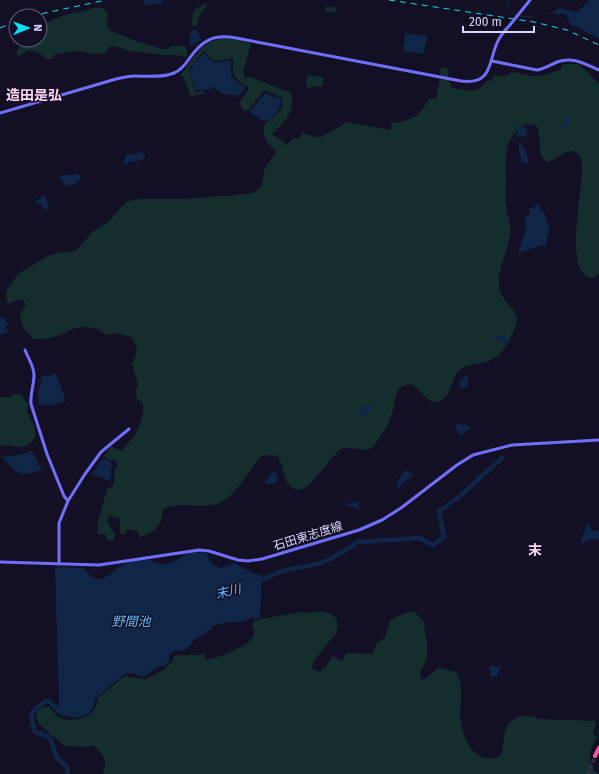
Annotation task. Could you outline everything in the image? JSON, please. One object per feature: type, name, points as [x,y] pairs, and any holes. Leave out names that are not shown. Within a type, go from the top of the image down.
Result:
[{"type":"highway","points":[[595,756],[599,748]]},
{"type":"street","points":[[0,113],[116,79],[135,76],[166,76],[175,73],[184,66],[204,42],[222,36],[467,82],[478,80],[490,69],[497,43],[530,0]]},
{"type":"street","points":[[492,61],[537,70],[544,69],[558,62],[573,60],[586,63],[599,70]]},
{"type":"street","points":[[25,350],[34,373],[30,398],[31,404],[47,454],[64,496],[68,501]]},
{"type":"street","points":[[59,564],[59,524],[68,501],[101,452],[129,429]]},
{"type":"street","name":"石田東志度線","points":[[0,562],[99,565],[198,550],[209,551],[238,560],[248,561],[262,559],[359,530],[382,520],[401,508],[457,464],[473,455],[512,445],[599,440]]},
{"type":"green space","points":[[206,4],[207,5],[199,17],[197,25],[192,26],[192,18],[195,9]]},
{"type":"green space","points":[[326,6],[337,8],[336,13],[325,11]]},
{"type":"green space","points":[[94,8],[103,8],[108,13],[107,25],[111,31],[162,49],[167,49],[172,46],[183,46],[187,48],[187,57],[130,51],[115,46],[109,47],[105,53],[92,54],[79,51],[55,54],[52,59],[46,59],[42,55],[35,52],[26,51],[18,58],[16,52],[19,48],[48,48],[48,22],[62,16]]},
{"type":"green space","points":[[224,38],[251,43],[243,72],[246,79],[248,76],[291,93],[291,111],[272,134],[286,144],[285,146],[292,139],[299,138],[303,133],[315,137],[321,137],[348,122],[390,130],[392,123],[405,121],[419,113],[429,98],[436,99],[440,79],[449,81],[451,87],[470,91],[479,88],[487,81],[492,81],[493,75],[503,77],[513,72],[532,76],[545,75],[561,69],[563,64],[579,64],[599,84],[599,274],[594,278],[584,274],[578,263],[576,246],[582,170],[581,159],[578,154],[573,151],[569,151],[547,162],[541,156],[538,127],[530,124],[521,127],[511,139],[506,153],[506,202],[510,231],[509,241],[499,279],[500,291],[516,314],[517,319],[514,331],[498,356],[489,361],[468,366],[459,371],[456,374],[449,392],[442,400],[437,402],[430,401],[413,385],[402,386],[396,394],[389,421],[374,446],[367,450],[344,448],[339,450],[310,484],[303,489],[299,490],[291,487],[286,479],[282,464],[277,456],[263,455],[238,488],[219,503],[205,506],[184,505],[169,507],[162,510],[161,520],[157,528],[140,537],[137,531],[127,529],[125,535],[120,533],[120,519],[110,515],[107,521],[115,535],[113,541],[107,540],[105,534],[97,534],[98,521],[107,490],[114,484],[115,470],[118,465],[116,461],[109,460],[104,456],[111,446],[121,451],[130,441],[138,430],[143,410],[143,403],[137,399],[135,391],[138,385],[132,364],[137,350],[135,344],[131,337],[117,333],[107,335],[95,328],[87,327],[75,328],[61,335],[45,339],[33,339],[21,321],[20,314],[26,305],[23,299],[8,304],[6,295],[8,288],[18,274],[50,255],[74,251],[79,248],[92,232],[108,222],[126,202],[139,199],[184,199],[248,194],[255,192],[261,186],[265,167],[276,153],[266,140],[264,133],[265,123],[278,113],[282,106],[282,98],[265,90],[247,111],[243,110],[239,103],[249,88],[241,83],[234,74],[234,61],[231,58],[219,61],[213,60],[204,51],[189,68],[194,90],[196,92],[205,91],[203,94],[191,96],[183,76],[180,76],[203,47],[216,40]]},
{"type":"green space","points":[[441,67],[449,69],[448,77],[440,75]]},
{"type":"green space","points":[[308,75],[324,78],[322,87],[314,86],[307,88],[306,81]]},
{"type":"green space","points":[[14,394],[21,394],[28,405],[27,412],[34,425],[36,434],[33,442],[24,447],[0,445],[0,397],[9,397]]},
{"type":"green space","points":[[321,611],[333,615],[338,624],[336,633],[313,662],[312,668],[314,670],[320,672],[333,656],[342,661],[348,653],[372,654],[376,644],[385,637],[390,620],[414,611],[424,622],[427,641],[427,658],[420,672],[421,679],[426,679],[434,671],[440,668],[456,672],[461,684],[461,723],[468,743],[476,753],[482,757],[488,758],[500,756],[507,726],[511,721],[519,717],[527,716],[540,719],[596,721],[593,733],[597,737],[592,747],[590,762],[594,770],[599,774],[103,774],[105,764],[104,757],[93,745],[85,747],[65,746],[39,724],[36,716],[37,711],[43,707],[49,707],[58,717],[67,720],[80,719],[90,714],[96,707],[98,698],[124,676],[145,679],[162,671],[172,662],[174,656],[204,654],[206,660],[235,650],[251,640],[255,632],[252,625],[255,620],[302,612],[307,613]]},
{"type":"water","points":[[144,0],[162,0],[162,3],[145,6]]},
{"type":"water","points":[[590,0],[599,0],[599,39],[570,24],[566,14],[555,14],[553,12],[560,8],[577,12]]},
{"type":"water","points":[[197,29],[201,40],[190,46],[192,31]]},
{"type":"water","points":[[405,33],[427,36],[424,54],[403,51]]},
{"type":"water","points":[[204,53],[209,59],[215,62],[229,60],[231,62],[230,70],[232,77],[245,88],[238,97],[233,94],[224,94],[213,87],[209,90],[195,89],[191,76],[191,69],[195,62]]},
{"type":"water","points":[[265,93],[281,99],[281,103],[278,111],[273,117],[266,121],[262,121],[249,112]]},
{"type":"water","points":[[569,117],[571,120],[568,122],[568,129],[560,128],[565,119]]},
{"type":"water","points":[[514,123],[519,127],[524,128],[525,126],[528,130],[524,137],[517,137],[516,134],[518,130]]},
{"type":"water","points":[[519,142],[525,151],[529,163],[521,162],[522,160],[519,156],[521,152],[519,151]]},
{"type":"water","points":[[143,152],[145,155],[144,160],[132,161],[124,165],[123,164],[127,155]]},
{"type":"water","points":[[78,174],[82,178],[76,183],[66,187],[59,176]]},
{"type":"water","points":[[44,195],[49,206],[48,209],[45,210],[41,204],[35,202]]},
{"type":"water","points":[[538,205],[544,212],[550,228],[547,231],[549,234],[546,240],[547,244],[518,253],[527,226],[524,220],[527,215],[529,215],[529,209],[536,209],[533,206]]},
{"type":"water","points":[[0,317],[5,319],[5,322],[9,323],[6,326],[8,331],[7,333],[0,335]]},
{"type":"water","points":[[495,335],[502,335],[506,339],[510,338],[511,340],[508,343],[504,342],[493,338]]},
{"type":"water","points":[[52,374],[56,374],[66,401],[54,405],[40,405],[38,393],[42,376],[51,376]]},
{"type":"water","points":[[467,376],[468,385],[463,388],[459,387],[461,380]]},
{"type":"water","points":[[365,405],[366,408],[370,405],[373,407],[362,417],[359,413]]},
{"type":"water","points":[[457,424],[468,425],[471,427],[461,436],[455,427]]},
{"type":"water","points":[[32,451],[42,470],[22,474],[12,468],[2,457],[23,454]]},
{"type":"water","points":[[104,459],[113,464],[110,470],[112,473],[110,478],[111,480],[107,480],[92,474],[100,462]]},
{"type":"water","points":[[276,469],[275,472],[278,477],[276,483],[265,484],[266,480]]},
{"type":"water","points":[[406,470],[414,475],[397,489],[399,479]]},
{"type":"water","points":[[357,502],[360,510],[346,505],[349,503]]},
{"type":"water","points":[[588,523],[592,530],[599,531],[599,539],[580,543]]},
{"type":"water","name":"野間池","points":[[188,552],[208,554],[209,560],[215,566],[221,568],[234,563],[255,574],[262,575],[260,618],[250,618],[244,622],[228,622],[213,626],[205,634],[194,639],[190,646],[184,650],[173,652],[169,655],[170,661],[165,665],[142,677],[131,673],[124,674],[95,699],[90,712],[85,715],[73,717],[55,711],[59,703],[55,567],[84,568],[93,578],[101,579],[124,564],[144,560],[159,564],[166,564],[177,560]]},
{"type":"water","points":[[489,665],[500,667],[497,675],[491,677]]},
{"type":"waterway","points":[[507,0],[509,8],[514,15],[517,15]]},
{"type":"waterway","points":[[549,14],[555,13]]},
{"type":"waterway","points":[[520,16],[532,17]]},
{"type":"waterway","name":"末川","points":[[256,582],[282,571],[322,563],[358,542],[420,538],[433,545],[444,537],[439,511],[459,497],[502,458]]},
{"type":"waterway","name":"末川","points":[[61,713],[50,702],[46,701],[35,709],[31,715],[35,732],[50,737],[57,758],[68,768],[67,774]]},
{"type":"tunnel","points":[[588,774],[595,756]]},
{"type":"railway","points":[[48,12],[106,0]]},
{"type":"railway","points":[[389,0],[534,22],[567,30],[599,45]]},
{"type":"railway","points":[[0,28],[8,24]]},
{"type":"district","name":"造田是弘","points":[[34,95]]},
{"type":"district","name":"末","points":[[535,550]]}]
